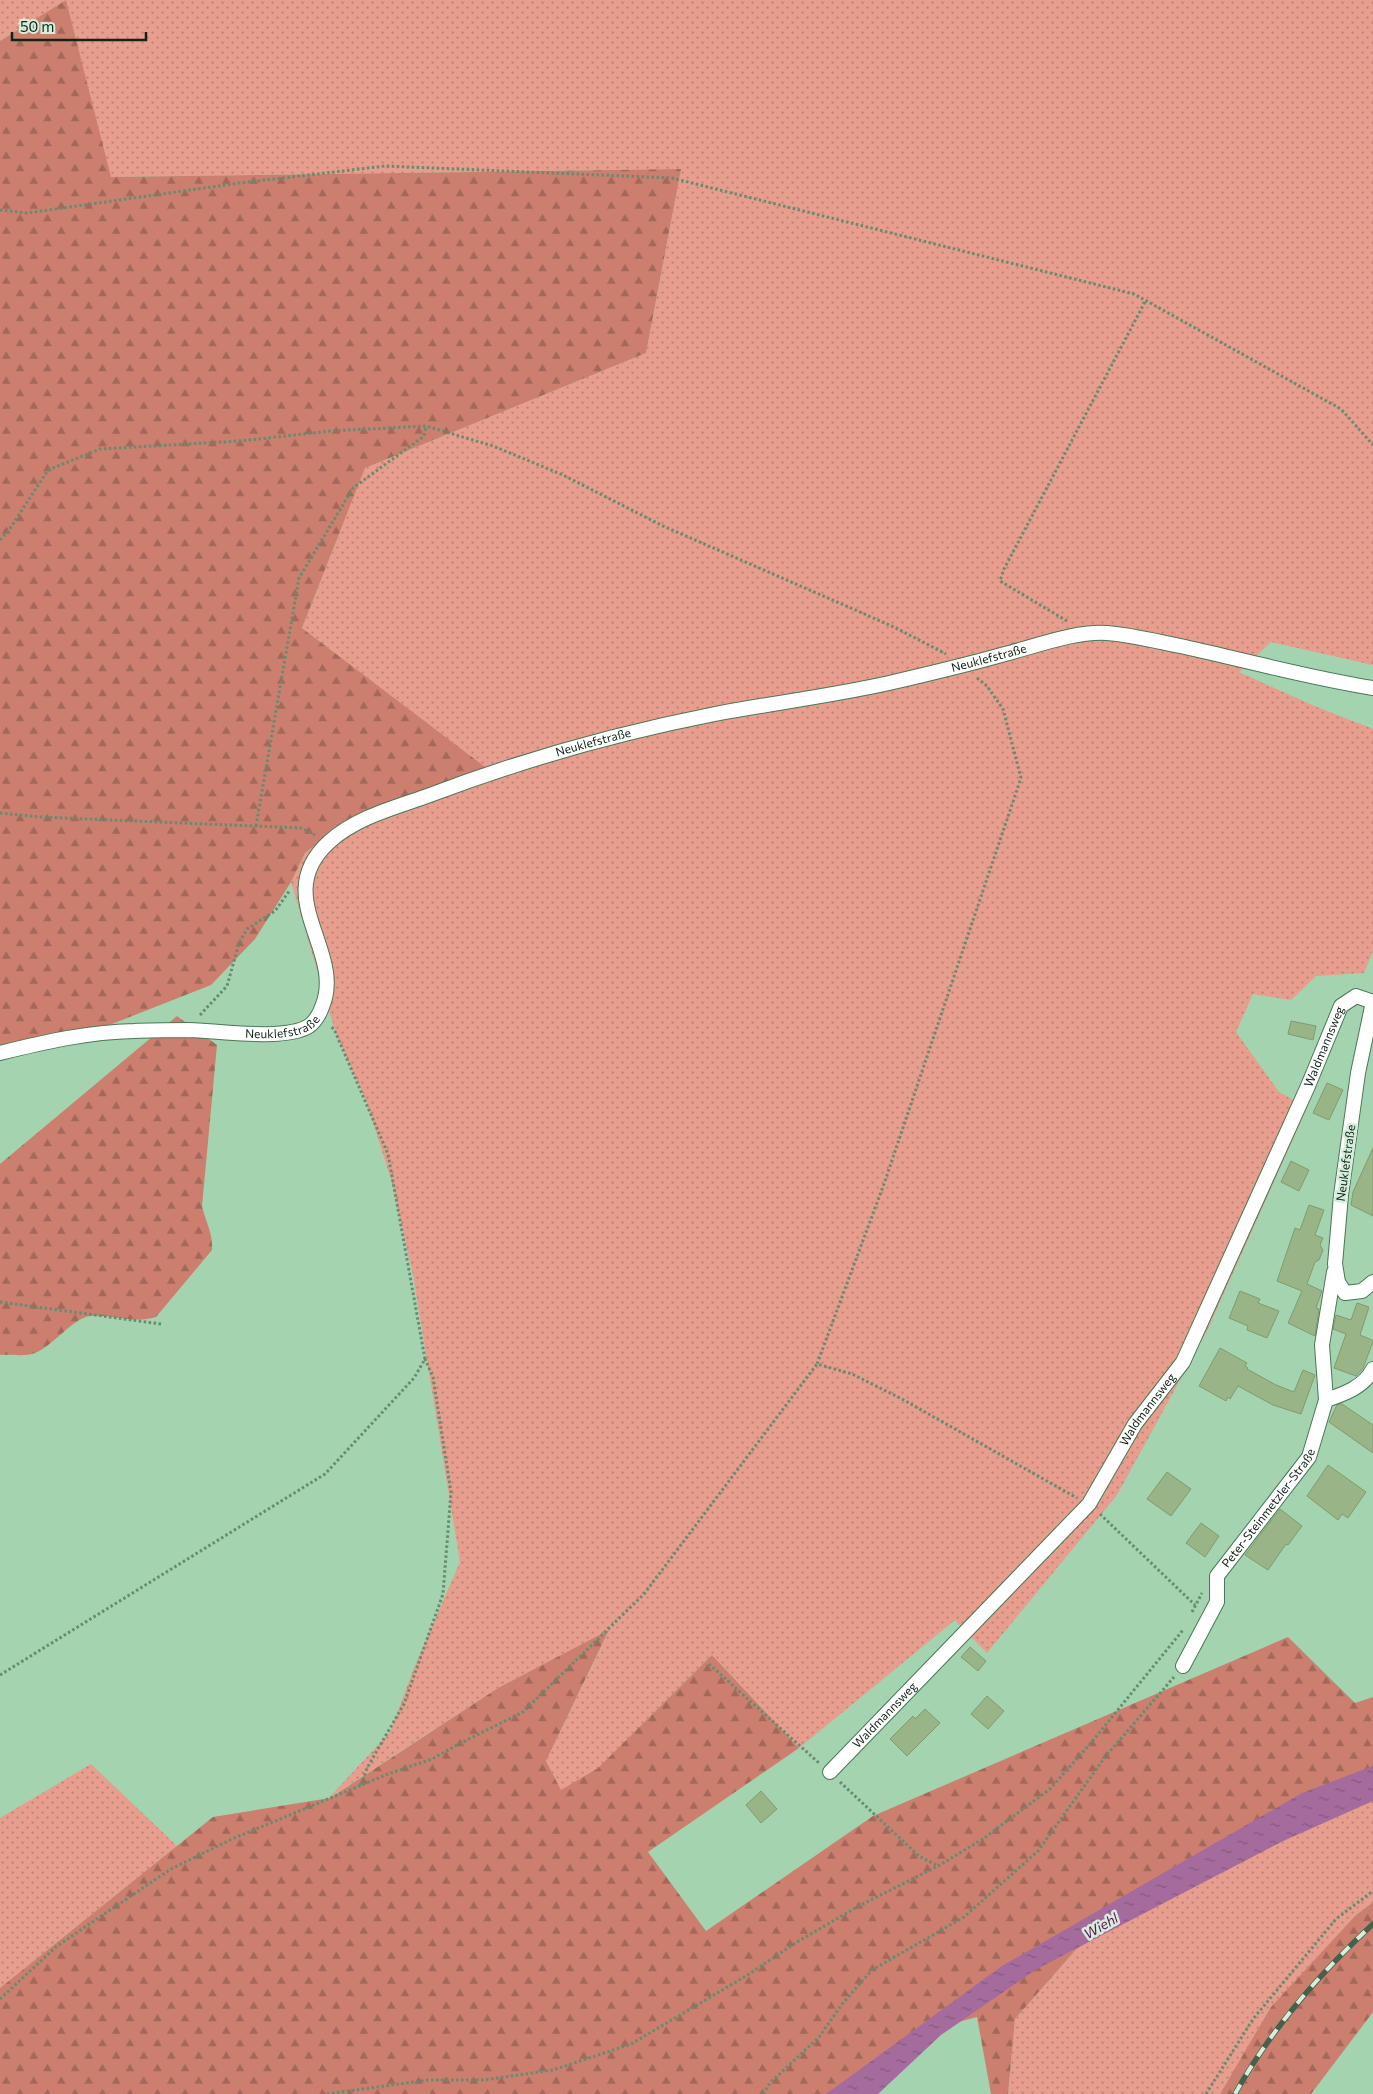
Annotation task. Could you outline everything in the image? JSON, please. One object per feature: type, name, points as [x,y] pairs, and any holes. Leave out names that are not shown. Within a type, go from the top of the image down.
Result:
[{"type":"street","name":"Neuklefstraße","points":[[0,1053],[82,1035],[131,1031],[186,1030],[279,1034],[308,1027],[316,1018],[328,988],[326,971],[314,934],[304,887],[308,872],[318,854],[329,842],[345,830],[375,816],[477,777],[618,736],[715,714],[883,685],[963,666],[1060,639],[1103,632],[1143,638],[1238,658],[1316,679],[1373,688]]},
{"type":"street","name":"Waldmannsweg","points":[[830,1772],[1089,1504],[1135,1424],[1183,1362],[1304,1095],[1341,1006],[1356,996],[1373,1002]]},
{"type":"street","name":"Neuklefstraße","points":[[1373,1002],[1358,1073],[1341,1195],[1335,1264],[1338,1282],[1345,1293],[1362,1291],[1373,1282]]},
{"type":"street","name":"Peter-Steinmetzler-Straße","points":[[1183,1666],[1217,1602],[1217,1576],[1309,1457],[1326,1400],[1322,1345],[1335,1264]]},
{"type":"street","points":[[1326,1400],[1351,1391],[1370,1376],[1373,1369]]},
{"type":"path","points":[[0,210],[27,213],[240,183],[386,166],[672,178],[1134,294],[1340,409],[1373,445]]},
{"type":"path","points":[[1089,634],[1000,581],[1004,569],[1146,300]]},
{"type":"path","points":[[256,826],[299,578],[353,488],[424,436],[426,426]]},
{"type":"path","points":[[0,540],[9,530],[48,470],[100,449],[240,440],[331,431],[426,426],[493,446],[563,475],[661,525],[894,627],[940,650],[987,686],[1004,709],[1021,778],[884,1184],[817,1364],[644,1594],[523,1712],[432,1759],[232,1839],[171,1869],[57,1946],[0,1998]]},
{"type":"path","points":[[0,813],[40,817],[301,828],[329,842]]},
{"type":"path","points":[[186,1030],[226,986],[239,943],[247,929],[275,911],[297,881],[308,872]]},
{"type":"path","points":[[316,1018],[334,1029],[388,1154],[425,1359],[433,1377],[451,1492],[443,1594],[404,1704],[367,1768],[361,1786]]},
{"type":"path","points":[[0,1302],[161,1324]]},
{"type":"path","points":[[0,1675],[326,1474],[414,1378],[425,1359]]},
{"type":"path","points":[[817,1364],[852,1374],[1089,1504],[1195,1605]]},
{"type":"path","points":[[1189,1620],[1199,1596],[1217,1576]]},
{"type":"path","points":[[327,2094],[428,2080],[484,2080],[553,2070],[630,2044],[738,1981],[828,1924],[938,1866],[983,1839],[1050,1789],[1090,1744],[1186,1627]]},
{"type":"path","points":[[764,2094],[770,2083],[819,2037],[872,1970],[964,1917],[1038,1851],[1105,1758],[1183,1666]]},
{"type":"path","points":[[1206,2094],[1253,2019],[1278,1988],[1336,1919],[1373,1891]]},
{"type":"shaded area","points":[[0,0],[66,0],[0,41]]},
{"type":"shaded area","points":[[66,0],[1373,0],[1373,665],[1271,642],[1239,672],[1312,705],[1373,729],[1373,951],[1364,973],[1316,976],[1291,1000],[1253,994],[1236,1032],[1279,1092],[1307,1108],[1208,1329],[1117,1495],[987,1653],[955,1620],[799,1748],[712,1655],[598,1768],[561,1791],[546,1761],[609,1631],[498,1688],[329,1798],[390,1732],[414,1668],[460,1562],[413,1275],[392,1183],[367,1103],[336,1034],[291,882],[305,853],[341,825],[488,770],[302,628],[365,468],[646,353],[681,169],[110,177]]},
{"type":"shaded area","points":[[91,1764],[177,1846],[0,1988],[0,1818]]},
{"type":"shaded area","points":[[1373,1791],[1373,1902],[1356,1915],[1228,2080],[1220,2094],[1008,2094],[1015,2019],[1110,1911]]},
{"type":"green space","points":[[66,0],[111,177],[681,169],[646,353],[365,468],[302,628],[489,770],[341,825],[305,853],[291,882],[255,939],[211,985],[112,1024],[24,1040],[0,1048],[0,41]]},
{"type":"green space","points":[[177,1016],[217,1045],[202,1206],[210,1233],[212,1250],[156,1317],[140,1320],[90,1316],[77,1322],[49,1345],[35,1353],[0,1355],[0,1164]]},
{"type":"green space","points":[[609,1630],[546,1761],[561,1790],[598,1768],[712,1655],[799,1748],[648,1852],[706,1931],[873,1816],[1288,1637],[1355,1703],[1373,1697],[1373,1791],[1110,1911],[1015,2019],[1008,2094],[991,2094],[977,2017],[943,2026],[859,2094],[0,2094],[0,1988],[213,1817],[330,1798],[498,1688]]},
{"type":"green space","points":[[1373,1902],[1373,2012],[1311,2094],[1220,2094],[1271,2007],[1356,1915]]},
{"type":"water","name":"Wiehl","points":[[1373,1766],[1373,1801],[1281,1842],[1037,1969],[941,2035],[878,2094],[826,2094],[1002,1966],[1302,1793]]},
{"type":"building","points":[[1291,1021],[1316,1026],[1313,1040],[1288,1034]]},
{"type":"building","points":[[1327,1083],[1343,1090],[1329,1120],[1313,1113]]},
{"type":"building","points":[[1373,1148],[1373,1216],[1351,1205],[1353,1192]]},
{"type":"building","points":[[1291,1161],[1309,1170],[1299,1191],[1281,1182]]},
{"type":"building","points":[[1309,1205],[1324,1210],[1315,1235],[1323,1238],[1320,1245],[1323,1250],[1319,1260],[1315,1262],[1307,1284],[1322,1291],[1316,1308],[1319,1309],[1315,1336],[1288,1323],[1302,1291],[1277,1281],[1295,1228],[1300,1230]]},
{"type":"building","points":[[1240,1291],[1260,1299],[1258,1303],[1279,1311],[1267,1338],[1247,1330],[1248,1326],[1229,1318]]},
{"type":"building","points":[[1357,1303],[1369,1307],[1360,1335],[1373,1342],[1363,1368],[1356,1376],[1334,1368],[1346,1334],[1333,1329],[1336,1315],[1351,1320]]},
{"type":"building","points":[[1220,1348],[1247,1363],[1245,1366],[1247,1369],[1276,1385],[1294,1392],[1303,1370],[1315,1375],[1301,1414],[1273,1405],[1238,1386],[1230,1399],[1228,1397],[1226,1401],[1199,1386]]},
{"type":"building","points":[[1342,1404],[1373,1425],[1373,1453],[1329,1422],[1337,1405]]},
{"type":"building","points":[[1328,1465],[1366,1492],[1348,1518],[1342,1514],[1338,1520],[1307,1496]]},
{"type":"building","points":[[1167,1472],[1191,1489],[1171,1516],[1147,1499]]},
{"type":"building","points":[[1280,1509],[1302,1526],[1288,1545],[1286,1544],[1268,1570],[1245,1555]]},
{"type":"building","points":[[1201,1523],[1219,1536],[1205,1557],[1186,1543]]},
{"type":"building","points":[[970,1647],[986,1661],[978,1671],[961,1657]]},
{"type":"building","points":[[987,1696],[1004,1711],[988,1729],[971,1714]]},
{"type":"building","points":[[925,1709],[940,1723],[907,1756],[890,1739],[913,1716],[915,1719]]},
{"type":"building","points":[[761,1791],[777,1809],[761,1823],[746,1805]]},
{"type":"railway","points":[[1235,2094],[1264,2047],[1297,2003],[1373,1924]]}]
